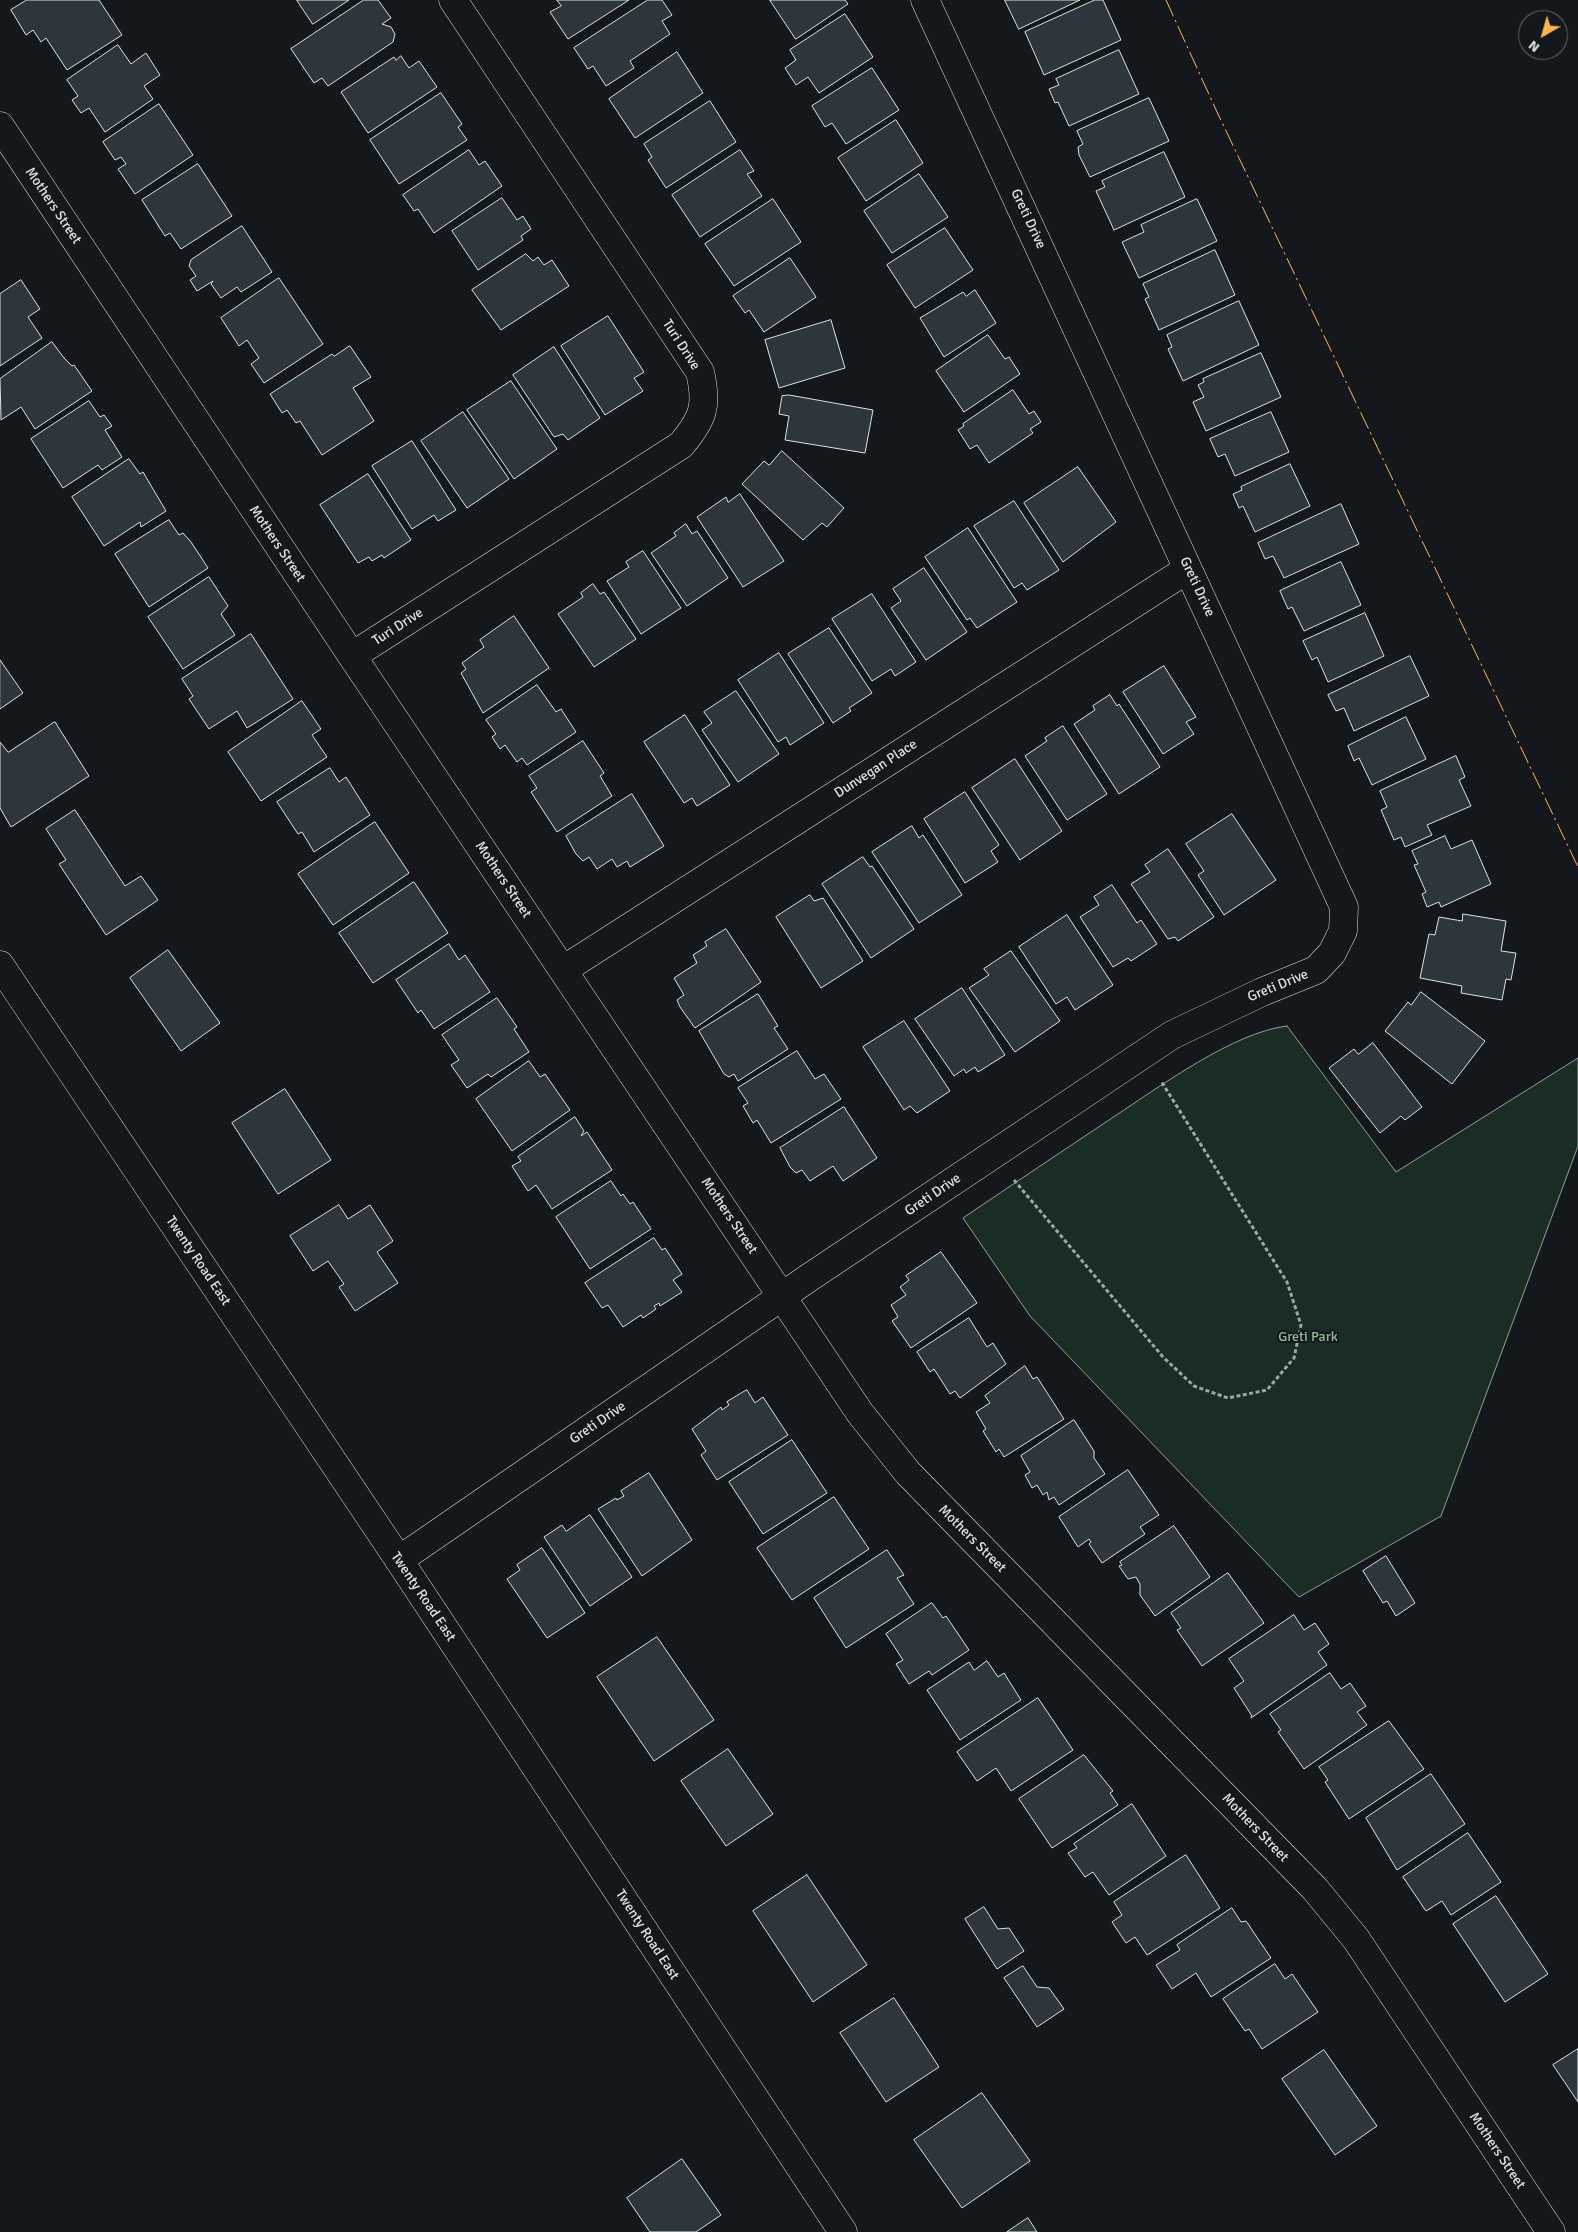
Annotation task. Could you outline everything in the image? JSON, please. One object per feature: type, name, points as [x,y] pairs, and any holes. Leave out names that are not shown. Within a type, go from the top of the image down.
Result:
[{"type":"street","name":"Turi Drive","points":[[352,656],[681,446],[695,428],[704,409],[704,390],[700,372],[452,0]]},
{"type":"street","name":"Greti Drive","points":[[399,1560],[783,1296],[1172,1035],[1262,992],[1316,970],[1332,953],[1343,931],[1344,907],[925,0]]},
{"type":"street","name":"Mothers Street","points":[[0,126],[352,656],[860,1413],[908,1473],[1315,1889],[1335,1912],[1382,1978],[1551,2232]]},
{"type":"street","name":"Dunvegan Place","points":[[563,970],[1188,569]]},
{"type":"street","name":"Twenty Road East","points":[[0,965],[399,1560],[843,2232]]},
{"type":"path","points":[[1014,1180],[1163,1356],[1194,1386],[1228,1398],[1267,1390],[1294,1358],[1301,1325],[1287,1282],[1161,1081]]},
{"type":"green space","name":"Greti Park","points":[[1287,1026],[1396,1172],[1578,1058],[1578,1146],[1441,1516],[1299,1597],[1030,1316],[963,1218],[1198,1062],[1221,1049],[1266,1030]]},
{"type":"building","points":[[27,0],[99,0],[122,35],[67,70],[46,38],[41,42],[33,30],[26,35],[11,10]]},
{"type":"building","points":[[297,0],[349,0],[313,24]]},
{"type":"building","points":[[364,0],[378,0],[391,18],[382,24],[391,27],[395,34],[393,42],[328,86],[322,78],[314,83],[291,49]]},
{"type":"building","points":[[557,0],[629,0],[568,39],[550,12],[561,6]]},
{"type":"building","points":[[648,0],[662,0],[672,15],[662,21],[670,34],[630,61],[634,68],[606,86],[593,66],[588,69],[574,48]]},
{"type":"building","points":[[770,0],[845,0],[848,4],[796,39]]},
{"type":"building","points":[[1005,0],[1080,0],[1019,29]]},
{"type":"building","points":[[1095,0],[1103,0],[1121,40],[1044,75],[1025,32]]},
{"type":"building","points":[[845,14],[873,57],[819,93],[808,77],[796,85],[785,68],[796,60],[790,50]]},
{"type":"building","points":[[118,45],[131,64],[146,53],[160,75],[144,86],[153,99],[105,132],[89,108],[81,113],[72,100],[78,96],[67,80]]},
{"type":"building","points":[[1119,50],[1139,94],[1069,126],[1058,102],[1055,103],[1049,89],[1059,85],[1056,79]]},
{"type":"building","points":[[677,52],[703,93],[635,138],[609,99]]},
{"type":"building","points":[[401,56],[409,68],[419,61],[437,87],[368,133],[341,92],[394,57],[396,60]]},
{"type":"building","points":[[872,68],[899,110],[846,144],[832,123],[825,127],[812,106]]},
{"type":"building","points":[[441,93],[462,124],[458,127],[467,140],[399,184],[370,140]]},
{"type":"building","points":[[1149,98],[1169,141],[1090,177],[1079,155],[1078,147],[1083,144],[1077,131]]},
{"type":"building","points":[[710,101],[736,142],[666,188],[648,160],[652,157],[644,144]]},
{"type":"building","points":[[159,104],[193,155],[135,194],[118,169],[126,164],[121,157],[115,160],[103,142]]},
{"type":"building","points":[[896,120],[923,163],[866,201],[838,158]]},
{"type":"building","points":[[469,150],[479,165],[485,161],[502,186],[434,233],[418,209],[414,211],[403,195]]},
{"type":"building","points":[[740,150],[754,171],[747,174],[762,196],[700,237],[672,195]]},
{"type":"building","points":[[1164,152],[1185,197],[1114,230],[1096,191],[1105,187],[1102,181]]},
{"type":"building","points":[[198,164],[232,216],[181,249],[170,233],[165,236],[142,200]]},
{"type":"building","points":[[919,174],[948,217],[892,253],[864,211]]},
{"type":"building","points":[[502,198],[517,220],[523,216],[531,229],[521,236],[523,240],[478,270],[452,231]]},
{"type":"building","points":[[773,199],[801,242],[734,286],[705,244]]},
{"type":"building","points":[[1197,199],[1217,241],[1139,278],[1122,242],[1144,232],[1141,225]]},
{"type":"building","points":[[242,226],[272,272],[241,292],[237,287],[221,298],[211,284],[213,281],[197,291],[190,280],[196,276],[189,266],[191,260]]},
{"type":"building","points":[[945,228],[973,270],[915,308],[887,265]]},
{"type":"building","points":[[1215,250],[1235,295],[1159,330],[1145,299],[1149,297],[1143,284]]},
{"type":"building","points":[[526,254],[533,261],[538,257],[544,265],[552,260],[569,286],[501,330],[472,290]]},
{"type":"building","points":[[790,258],[816,297],[764,332],[749,310],[745,313],[733,296]]},
{"type":"building","points":[[279,278],[323,344],[264,383],[251,364],[259,358],[247,340],[239,346],[221,318]]},
{"type":"building","points":[[21,280],[40,309],[28,317],[42,338],[0,366],[0,294]]},
{"type":"building","points":[[975,290],[996,323],[944,357],[920,318],[963,292],[966,296]]},
{"type":"building","points":[[1239,301],[1259,345],[1183,381],[1168,349],[1172,347],[1167,335]]},
{"type":"building","points":[[608,316],[644,372],[634,378],[643,391],[605,415],[561,346]]},
{"type":"building","points":[[831,320],[845,368],[779,388],[765,340]]},
{"type":"building","points":[[988,335],[1005,359],[1009,357],[1020,374],[964,412],[936,371]]},
{"type":"building","points":[[52,342],[64,358],[72,366],[74,365],[92,391],[35,429],[21,407],[1,420],[0,379]]},
{"type":"building","points":[[350,346],[371,377],[353,388],[374,421],[322,455],[300,421],[296,423],[287,410],[282,413],[270,394],[332,354],[334,356]]},
{"type":"building","points":[[554,347],[600,418],[568,440],[563,434],[554,437],[513,375]]},
{"type":"building","points":[[1261,353],[1281,397],[1206,431],[1193,402],[1204,397],[1198,385],[1204,382],[1203,379]]},
{"type":"building","points":[[511,381],[557,449],[514,479],[467,410]]},
{"type":"building","points":[[1013,390],[1029,414],[1034,411],[1041,422],[1030,429],[1033,433],[989,463],[977,445],[970,449],[958,430],[964,426],[963,424]]},
{"type":"building","points":[[789,395],[873,410],[865,453],[785,440],[789,416],[779,414],[782,396]]},
{"type":"building","points":[[89,401],[100,417],[104,415],[112,426],[105,430],[122,457],[102,470],[98,465],[63,488],[31,439]]},
{"type":"building","points":[[463,412],[509,479],[467,508],[421,441]]},
{"type":"building","points":[[1271,412],[1289,452],[1235,476],[1225,454],[1218,457],[1210,439]]},
{"type":"building","points":[[412,441],[456,510],[438,521],[434,515],[412,529],[372,466]]},
{"type":"building","points":[[782,451],[844,508],[827,527],[822,523],[803,540],[742,484],[764,461],[769,465]]},
{"type":"building","points":[[129,459],[140,474],[143,472],[166,511],[141,527],[140,522],[104,546],[72,497]]},
{"type":"building","points":[[1290,464],[1310,506],[1255,532],[1243,506],[1239,508],[1233,494],[1242,490],[1241,487]]},
{"type":"building","points":[[1078,467],[1116,522],[1063,562],[1024,503]]},
{"type":"building","points":[[368,474],[411,540],[384,558],[382,555],[372,561],[369,557],[358,563],[320,505]]},
{"type":"building","points":[[740,494],[784,561],[743,587],[697,517],[726,497],[728,502]]},
{"type":"building","points":[[1014,501],[1059,570],[1027,590],[1022,583],[1014,588],[974,526]]},
{"type":"building","points":[[1341,504],[1359,544],[1284,578],[1273,556],[1265,559],[1258,543]]},
{"type":"building","points":[[169,520],[179,535],[183,533],[191,542],[208,568],[149,607],[115,554]]},
{"type":"building","points":[[686,524],[692,534],[697,531],[728,578],[687,606],[651,553],[676,536],[674,533]]},
{"type":"building","points":[[968,528],[1017,602],[977,628],[970,618],[967,620],[925,557]]},
{"type":"building","points":[[643,551],[681,608],[641,634],[607,581],[629,567],[626,562]]},
{"type":"building","points":[[1341,562],[1361,605],[1304,631],[1292,607],[1288,609],[1280,591]]},
{"type":"building","points":[[924,568],[967,632],[926,660],[891,608],[901,601],[893,589]]},
{"type":"building","points":[[209,577],[228,606],[221,614],[235,635],[183,669],[148,617]]},
{"type":"building","points":[[593,584],[600,594],[604,592],[636,639],[594,667],[558,614],[583,597],[581,593]]},
{"type":"building","points":[[872,594],[916,662],[895,676],[891,669],[872,681],[832,619]]},
{"type":"building","points":[[1365,613],[1384,656],[1328,682],[1317,657],[1312,660],[1303,641]]},
{"type":"building","points":[[514,616],[549,668],[483,713],[461,673],[466,669],[462,663],[484,647],[480,640]]},
{"type":"building","points":[[829,628],[872,693],[849,708],[851,711],[833,723],[788,654]]},
{"type":"building","points":[[251,634],[293,699],[247,728],[237,711],[209,729],[189,699],[193,696],[182,679]]},
{"type":"building","points":[[779,653],[824,723],[790,745],[786,737],[778,742],[738,680]]},
{"type":"building","points":[[1410,656],[1429,696],[1354,731],[1344,708],[1336,711],[1328,695]]},
{"type":"building","points":[[0,660],[23,693],[0,709]]},
{"type":"building","points":[[1164,666],[1196,717],[1186,722],[1194,734],[1163,754],[1123,692]]},
{"type":"building","points":[[537,685],[556,712],[561,709],[576,732],[527,765],[522,758],[517,762],[505,745],[500,749],[492,737],[496,734],[486,720]]},
{"type":"building","points":[[736,691],[779,754],[738,782],[702,730],[712,723],[704,712]]},
{"type":"building","points":[[1110,695],[1117,706],[1119,704],[1160,767],[1119,794],[1074,724],[1095,710],[1093,706]]},
{"type":"building","points":[[302,701],[321,729],[312,735],[327,757],[261,801],[228,752]]},
{"type":"building","points":[[685,715],[730,785],[697,806],[692,798],[684,803],[644,742]]},
{"type":"building","points":[[1406,717],[1426,759],[1372,785],[1359,758],[1354,761],[1348,746]]},
{"type":"building","points":[[55,722],[89,776],[11,827],[0,808],[0,742],[8,752]]},
{"type":"building","points":[[1063,726],[1107,794],[1067,820],[1025,756],[1047,741],[1045,738]]},
{"type":"building","points":[[583,741],[604,773],[600,776],[612,796],[557,832],[531,792],[537,788],[529,776]]},
{"type":"building","points":[[1456,756],[1465,777],[1459,780],[1471,806],[1427,825],[1432,835],[1405,847],[1401,837],[1394,840],[1381,810],[1387,807],[1380,791]]},
{"type":"building","points":[[1015,759],[1062,831],[1020,860],[972,788]]},
{"type":"building","points":[[330,768],[339,782],[346,777],[370,815],[314,852],[302,832],[298,834],[277,802]]},
{"type":"building","points":[[965,792],[999,845],[991,851],[998,862],[965,883],[924,819]]},
{"type":"building","points":[[632,794],[664,846],[630,867],[627,861],[617,867],[612,859],[597,869],[589,857],[583,861],[576,854],[566,836]]},
{"type":"building","points":[[75,810],[125,886],[141,876],[158,900],[106,935],[59,864],[66,860],[46,829]]},
{"type":"building","points":[[1232,814],[1276,880],[1224,915],[1198,875],[1204,871],[1186,844]]},
{"type":"building","points":[[375,822],[409,873],[333,925],[298,874]]},
{"type":"building","points":[[912,826],[919,838],[923,835],[962,895],[919,923],[872,852]]},
{"type":"building","points":[[1445,836],[1451,849],[1472,840],[1491,884],[1441,907],[1439,902],[1427,907],[1422,894],[1426,892],[1414,865],[1418,864],[1412,851]]},
{"type":"building","points":[[1168,849],[1214,917],[1178,941],[1175,937],[1168,939],[1131,884],[1150,872],[1145,865]]},
{"type":"building","points":[[863,857],[870,867],[872,866],[914,929],[871,958],[822,884]]},
{"type":"building","points":[[414,882],[448,933],[373,983],[339,933]]},
{"type":"building","points":[[1112,885],[1137,923],[1141,920],[1157,944],[1131,961],[1128,958],[1113,967],[1080,917],[1099,905],[1094,897]]},
{"type":"building","points":[[810,895],[814,901],[823,898],[863,961],[821,988],[776,917]]},
{"type":"building","points":[[1463,914],[1506,921],[1501,951],[1516,953],[1511,980],[1506,979],[1502,1000],[1461,993],[1462,986],[1420,978],[1429,934],[1435,935],[1439,917],[1462,921]]},
{"type":"building","points":[[1067,915],[1113,985],[1075,1010],[1067,997],[1056,1004],[1019,947]]},
{"type":"building","points":[[726,929],[761,982],[695,1028],[677,1000],[684,995],[674,978],[697,963],[693,955],[707,946],[705,942]]},
{"type":"building","points":[[449,944],[459,960],[465,955],[490,992],[434,1029],[421,1010],[418,1013],[396,980]]},
{"type":"building","points":[[168,950],[220,1023],[181,1051],[130,978]]},
{"type":"building","points":[[1011,951],[1060,1021],[1015,1052],[969,988],[989,975],[984,969]]},
{"type":"building","points":[[962,988],[1005,1055],[978,1072],[975,1067],[966,1073],[964,1069],[954,1076],[915,1019]]},
{"type":"building","points":[[1421,992],[1485,1041],[1452,1084],[1385,1031],[1408,1002],[1411,1005]]},
{"type":"building","points":[[758,994],[778,1026],[774,1028],[788,1049],[738,1081],[734,1074],[729,1077],[724,1074],[699,1031]]},
{"type":"building","points":[[497,998],[517,1027],[514,1029],[529,1052],[491,1077],[488,1074],[467,1088],[451,1065],[459,1060],[442,1035]]},
{"type":"building","points":[[904,1021],[950,1091],[917,1113],[910,1106],[904,1110],[863,1047]]},
{"type":"building","points":[[1373,1043],[1422,1107],[1405,1120],[1401,1116],[1380,1133],[1329,1068],[1354,1049],[1358,1054]]},
{"type":"building","points":[[797,1051],[815,1079],[824,1074],[841,1099],[771,1143],[757,1120],[753,1123],[743,1106],[748,1103],[738,1088]]},
{"type":"building","points":[[529,1061],[540,1077],[545,1074],[570,1110],[512,1151],[476,1099]]},
{"type":"building","points":[[285,1089],[331,1160],[278,1194],[232,1123]]},
{"type":"building","points":[[844,1107],[877,1158],[843,1181],[833,1166],[810,1181],[802,1170],[796,1173],[790,1167],[780,1148]]},
{"type":"building","points":[[575,1117],[584,1131],[581,1136],[587,1132],[612,1170],[552,1209],[536,1185],[528,1191],[512,1166],[521,1161],[518,1157]]},
{"type":"building","points":[[611,1181],[621,1196],[623,1194],[630,1204],[633,1202],[651,1229],[590,1269],[556,1217]]},
{"type":"building","points":[[339,1205],[348,1219],[370,1205],[393,1241],[377,1252],[398,1283],[355,1311],[339,1287],[344,1284],[328,1261],[313,1271],[290,1236]]},
{"type":"building","points":[[654,1238],[662,1250],[665,1248],[682,1274],[673,1280],[682,1292],[660,1306],[659,1303],[654,1306],[656,1309],[643,1318],[641,1315],[623,1327],[608,1305],[602,1308],[585,1283]]},
{"type":"building","points":[[941,1252],[977,1303],[911,1348],[892,1321],[898,1317],[891,1305],[906,1295],[900,1287],[909,1280],[906,1276]]},
{"type":"building","points":[[969,1318],[987,1347],[993,1343],[1006,1364],[960,1398],[955,1391],[950,1394],[934,1369],[930,1372],[917,1352]]},
{"type":"building","points":[[1025,1366],[1033,1379],[1037,1377],[1064,1419],[1004,1457],[999,1449],[996,1452],[983,1431],[986,1429],[976,1412],[990,1403],[985,1396]]},
{"type":"building","points":[[747,1390],[755,1403],[763,1397],[788,1435],[717,1480],[701,1455],[706,1451],[692,1429],[721,1407],[722,1410],[729,1405],[727,1402]]},
{"type":"building","points":[[1074,1420],[1094,1451],[1094,1458],[1105,1474],[1059,1505],[1054,1497],[1049,1500],[1047,1492],[1043,1495],[1037,1485],[1032,1488],[1025,1475],[1030,1472],[1021,1456]]},
{"type":"building","points":[[792,1440],[827,1493],[763,1534],[729,1482]]},
{"type":"building","points":[[1128,1470],[1159,1515],[1140,1527],[1145,1534],[1102,1563],[1089,1544],[1091,1542],[1089,1539],[1078,1547],[1059,1517]]},
{"type":"building","points":[[649,1473],[692,1540],[642,1576],[598,1509],[616,1498],[617,1500],[624,1496],[621,1491]]},
{"type":"building","points":[[834,1497],[869,1549],[792,1600],[757,1548]]},
{"type":"building","points":[[590,1515],[632,1577],[590,1606],[544,1537],[562,1525],[566,1531]]},
{"type":"building","points":[[1174,1526],[1210,1577],[1155,1616],[1140,1595],[1140,1584],[1136,1577],[1128,1579],[1119,1566],[1122,1565],[1120,1562]]},
{"type":"building","points":[[542,1548],[585,1613],[547,1638],[507,1579],[520,1570],[517,1565]]},
{"type":"building","points":[[887,1550],[904,1575],[897,1578],[914,1604],[846,1648],[814,1598]]},
{"type":"building","points":[[1386,1556],[1415,1603],[1396,1616],[1387,1601],[1383,1603],[1363,1571]]},
{"type":"building","points":[[1228,1573],[1264,1623],[1202,1666],[1177,1630],[1181,1628],[1171,1613]]},
{"type":"building","points":[[932,1603],[943,1618],[946,1616],[969,1650],[932,1675],[929,1671],[909,1684],[896,1664],[903,1660],[886,1634]]},
{"type":"building","points":[[1294,1615],[1304,1630],[1315,1623],[1329,1644],[1318,1652],[1327,1665],[1251,1718],[1252,1716],[1234,1688],[1244,1681],[1229,1659]]},
{"type":"building","points":[[657,1637],[714,1720],[654,1761],[597,1677]]},
{"type":"building","points":[[987,1661],[998,1677],[1004,1673],[1021,1700],[960,1740],[927,1690],[969,1662],[974,1670]]},
{"type":"building","points":[[1330,1673],[1341,1689],[1350,1683],[1366,1706],[1357,1712],[1367,1725],[1304,1769],[1278,1732],[1281,1730],[1270,1714]]},
{"type":"building","points":[[1038,1698],[1073,1750],[1011,1791],[996,1768],[977,1781],[957,1752]]},
{"type":"building","points":[[1389,1721],[1424,1769],[1349,1819],[1325,1782],[1328,1780],[1319,1767]]},
{"type":"building","points":[[728,1749],[773,1814],[726,1846],[681,1781]]},
{"type":"building","points":[[1084,1755],[1113,1791],[1110,1793],[1118,1805],[1052,1848],[1019,1799]]},
{"type":"building","points":[[1431,1774],[1465,1824],[1397,1870],[1366,1818]]},
{"type":"building","points":[[1132,1804],[1166,1856],[1109,1895],[1093,1872],[1085,1877],[1068,1853],[1077,1848],[1074,1844]]},
{"type":"building","points":[[1468,1833],[1501,1882],[1451,1915],[1442,1901],[1426,1911],[1403,1877]]},
{"type":"building","points":[[1186,1855],[1220,1908],[1147,1955],[1135,1937],[1126,1943],[1112,1922],[1122,1915],[1114,1902]]},
{"type":"building","points":[[807,1875],[867,1965],[813,2002],[753,1911]]},
{"type":"building","points":[[1496,1896],[1548,1974],[1505,2002],[1453,1924]]},
{"type":"building","points":[[984,1907],[998,1929],[1009,1928],[1024,1951],[997,1969],[965,1919]]},
{"type":"building","points":[[1232,1908],[1241,1922],[1246,1921],[1271,1958],[1211,1997],[1196,1973],[1172,1989],[1156,1965],[1180,1950],[1177,1945]]},
{"type":"building","points":[[1275,1964],[1285,1979],[1292,1974],[1318,2012],[1262,2049],[1249,2029],[1245,2031],[1223,1999]]},
{"type":"building","points":[[1023,1966],[1037,1987],[1049,1988],[1064,2009],[1037,2027],[1004,1978]]},
{"type":"building","points":[[894,1998],[939,2067],[886,2102],[840,2033]]},
{"type":"building","points":[[1578,2049],[1578,2102],[1553,2065]]},
{"type":"building","points":[[1324,2050],[1377,2126],[1335,2155],[1282,2079]]},
{"type":"building","points":[[982,2093],[1030,2161],[962,2208],[914,2140]]},
{"type":"building","points":[[682,2159],[721,2215],[696,2232],[650,2232],[627,2198]]},
{"type":"building","points":[[1028,2218],[1037,2232],[1007,2232]]},
{"type":"power","points":[[1166,0],[1217,112],[1578,867]]}]
